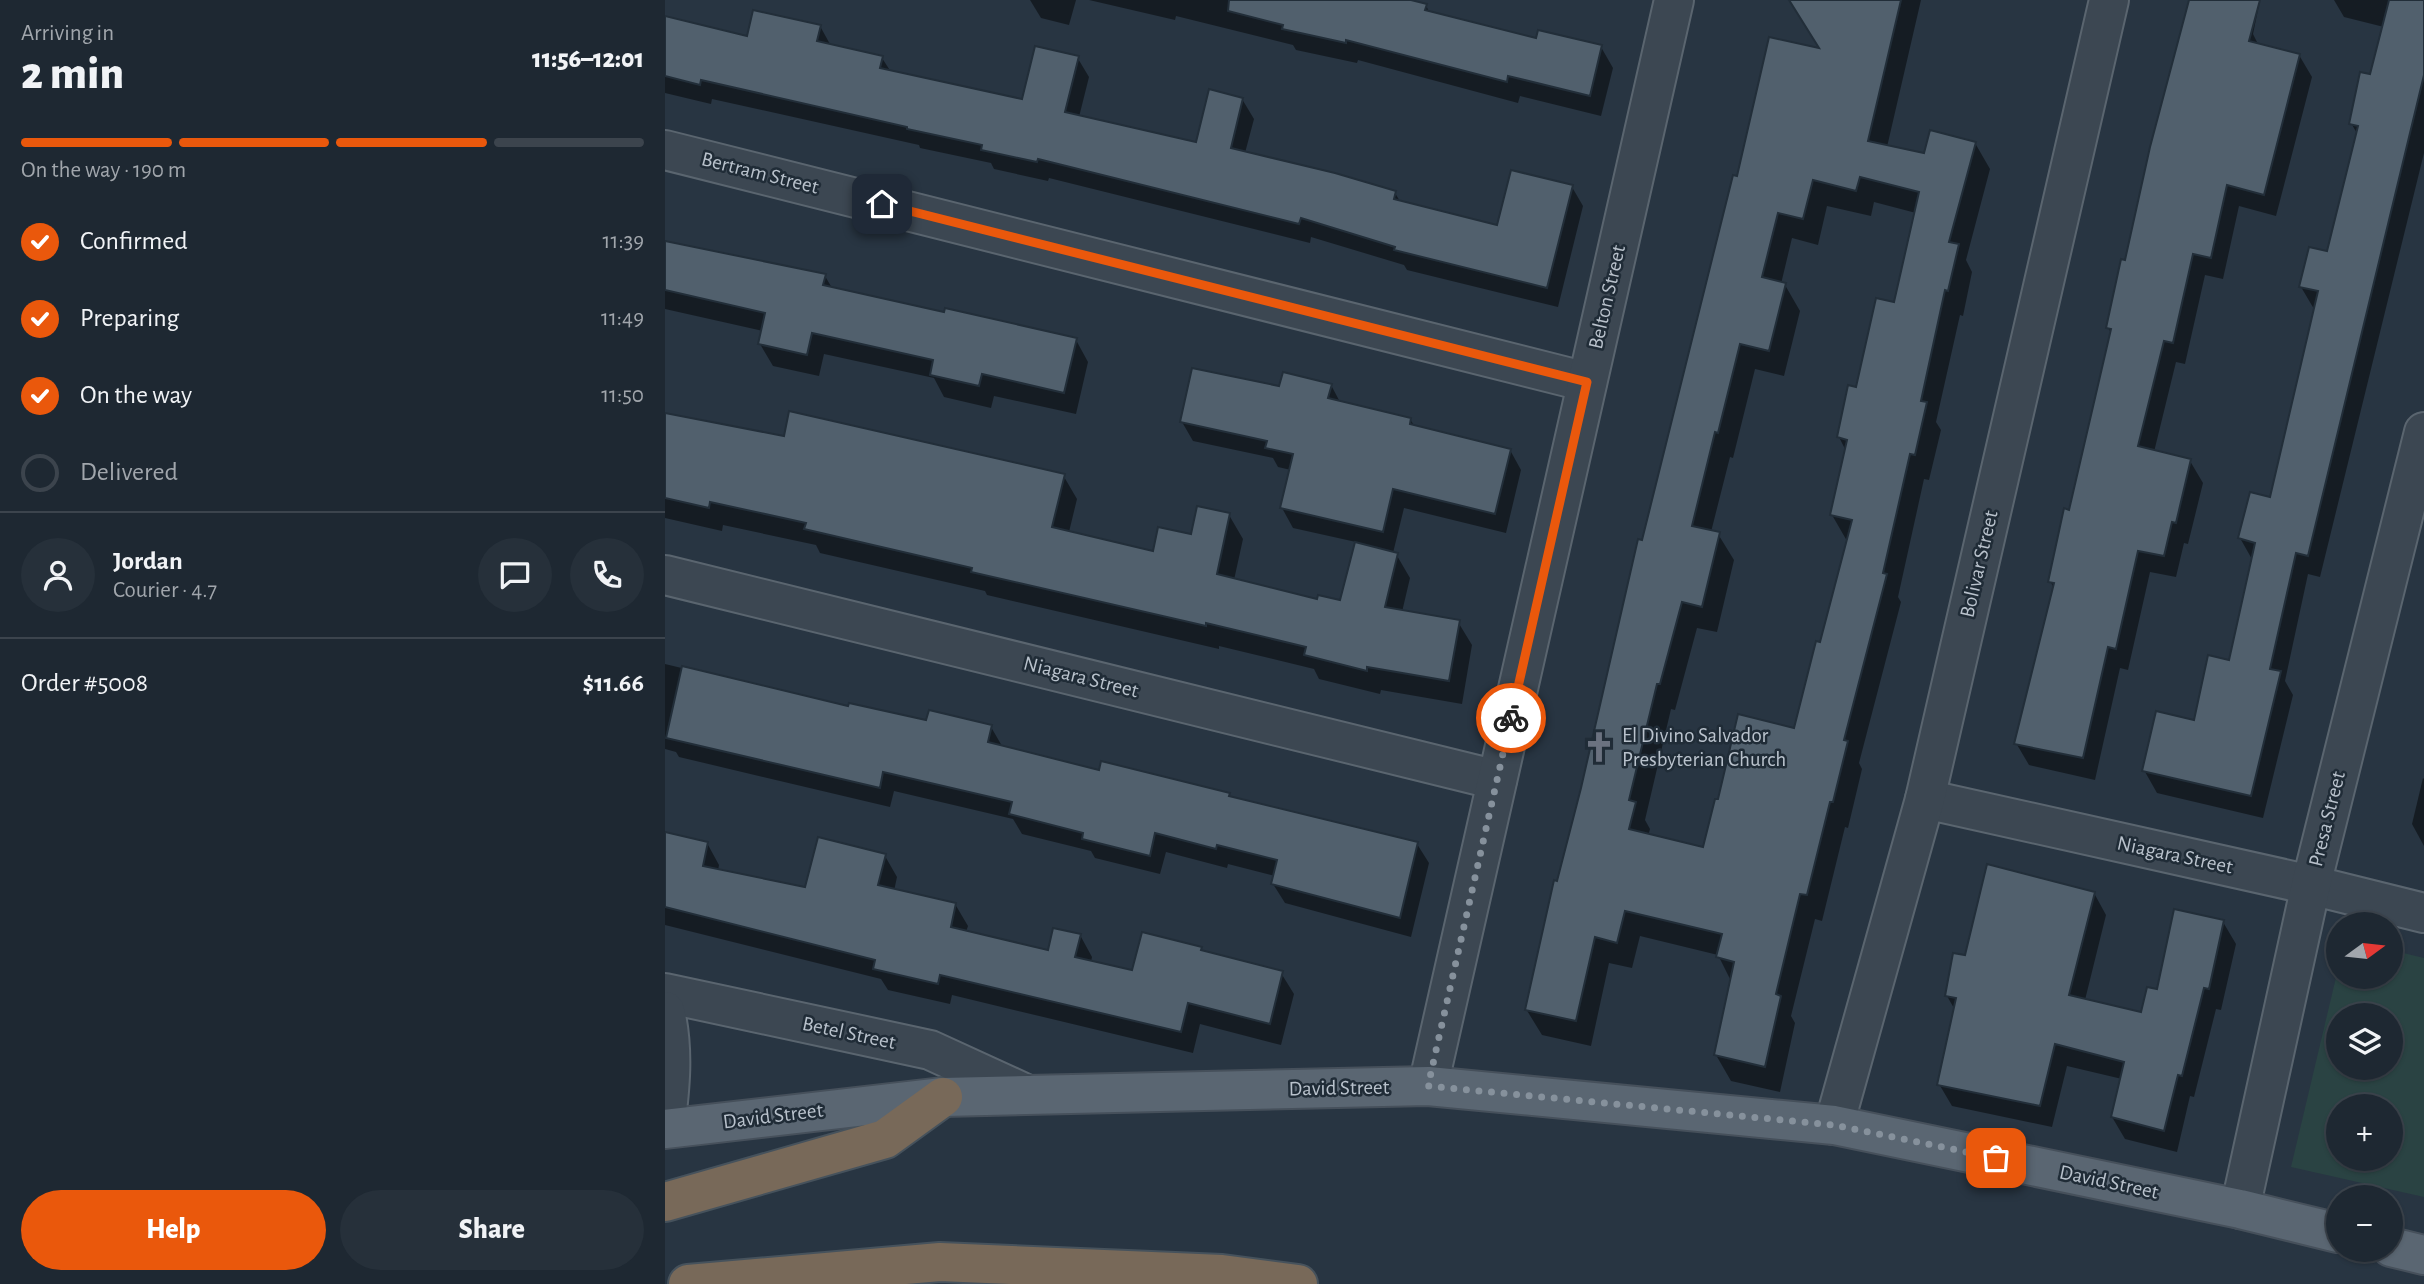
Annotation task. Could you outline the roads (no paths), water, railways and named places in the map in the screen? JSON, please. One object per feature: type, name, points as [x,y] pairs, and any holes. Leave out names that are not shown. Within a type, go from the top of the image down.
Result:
[{"type":"highway","points":[[665,1202],[884,1139],[943,1097]]},
{"type":"highway","points":[[688,1284],[940,1262],[1222,1274],[1298,1284]]},
{"type":"main road","name":"David Street","points":[[665,1128],[943,1097],[1428,1086],[1834,1125],[2240,1209],[2326,1230]]},
{"type":"main road","points":[[2403,1250],[2424,1255]]},
{"type":"street","name":"Belton Street","points":[[1428,1086],[1674,0]]},
{"type":"street","name":"Bolivar Street","points":[[1834,1125],[1925,800],[2109,0]]},
{"type":"street","name":"Bertram Street","points":[[665,150],[1587,382]]},
{"type":"street","name":"Presa Street","points":[[2240,1209],[2311,884],[2424,432]]},
{"type":"street","name":"Niagara Street","points":[[665,575],[1497,780]]},
{"type":"street","name":"Niagara Street","points":[[1925,800],[2311,884],[2424,913]]},
{"type":"street","name":"Betel Street","points":[[665,993],[930,1050],[1026,1094]]},
{"type":"street","points":[[665,1011],[670,1031],[672,1072],[665,1128]]},
{"type":"place","name":"El Divino Salvador Presbyterian Church","points":[[1599,747]]}]
